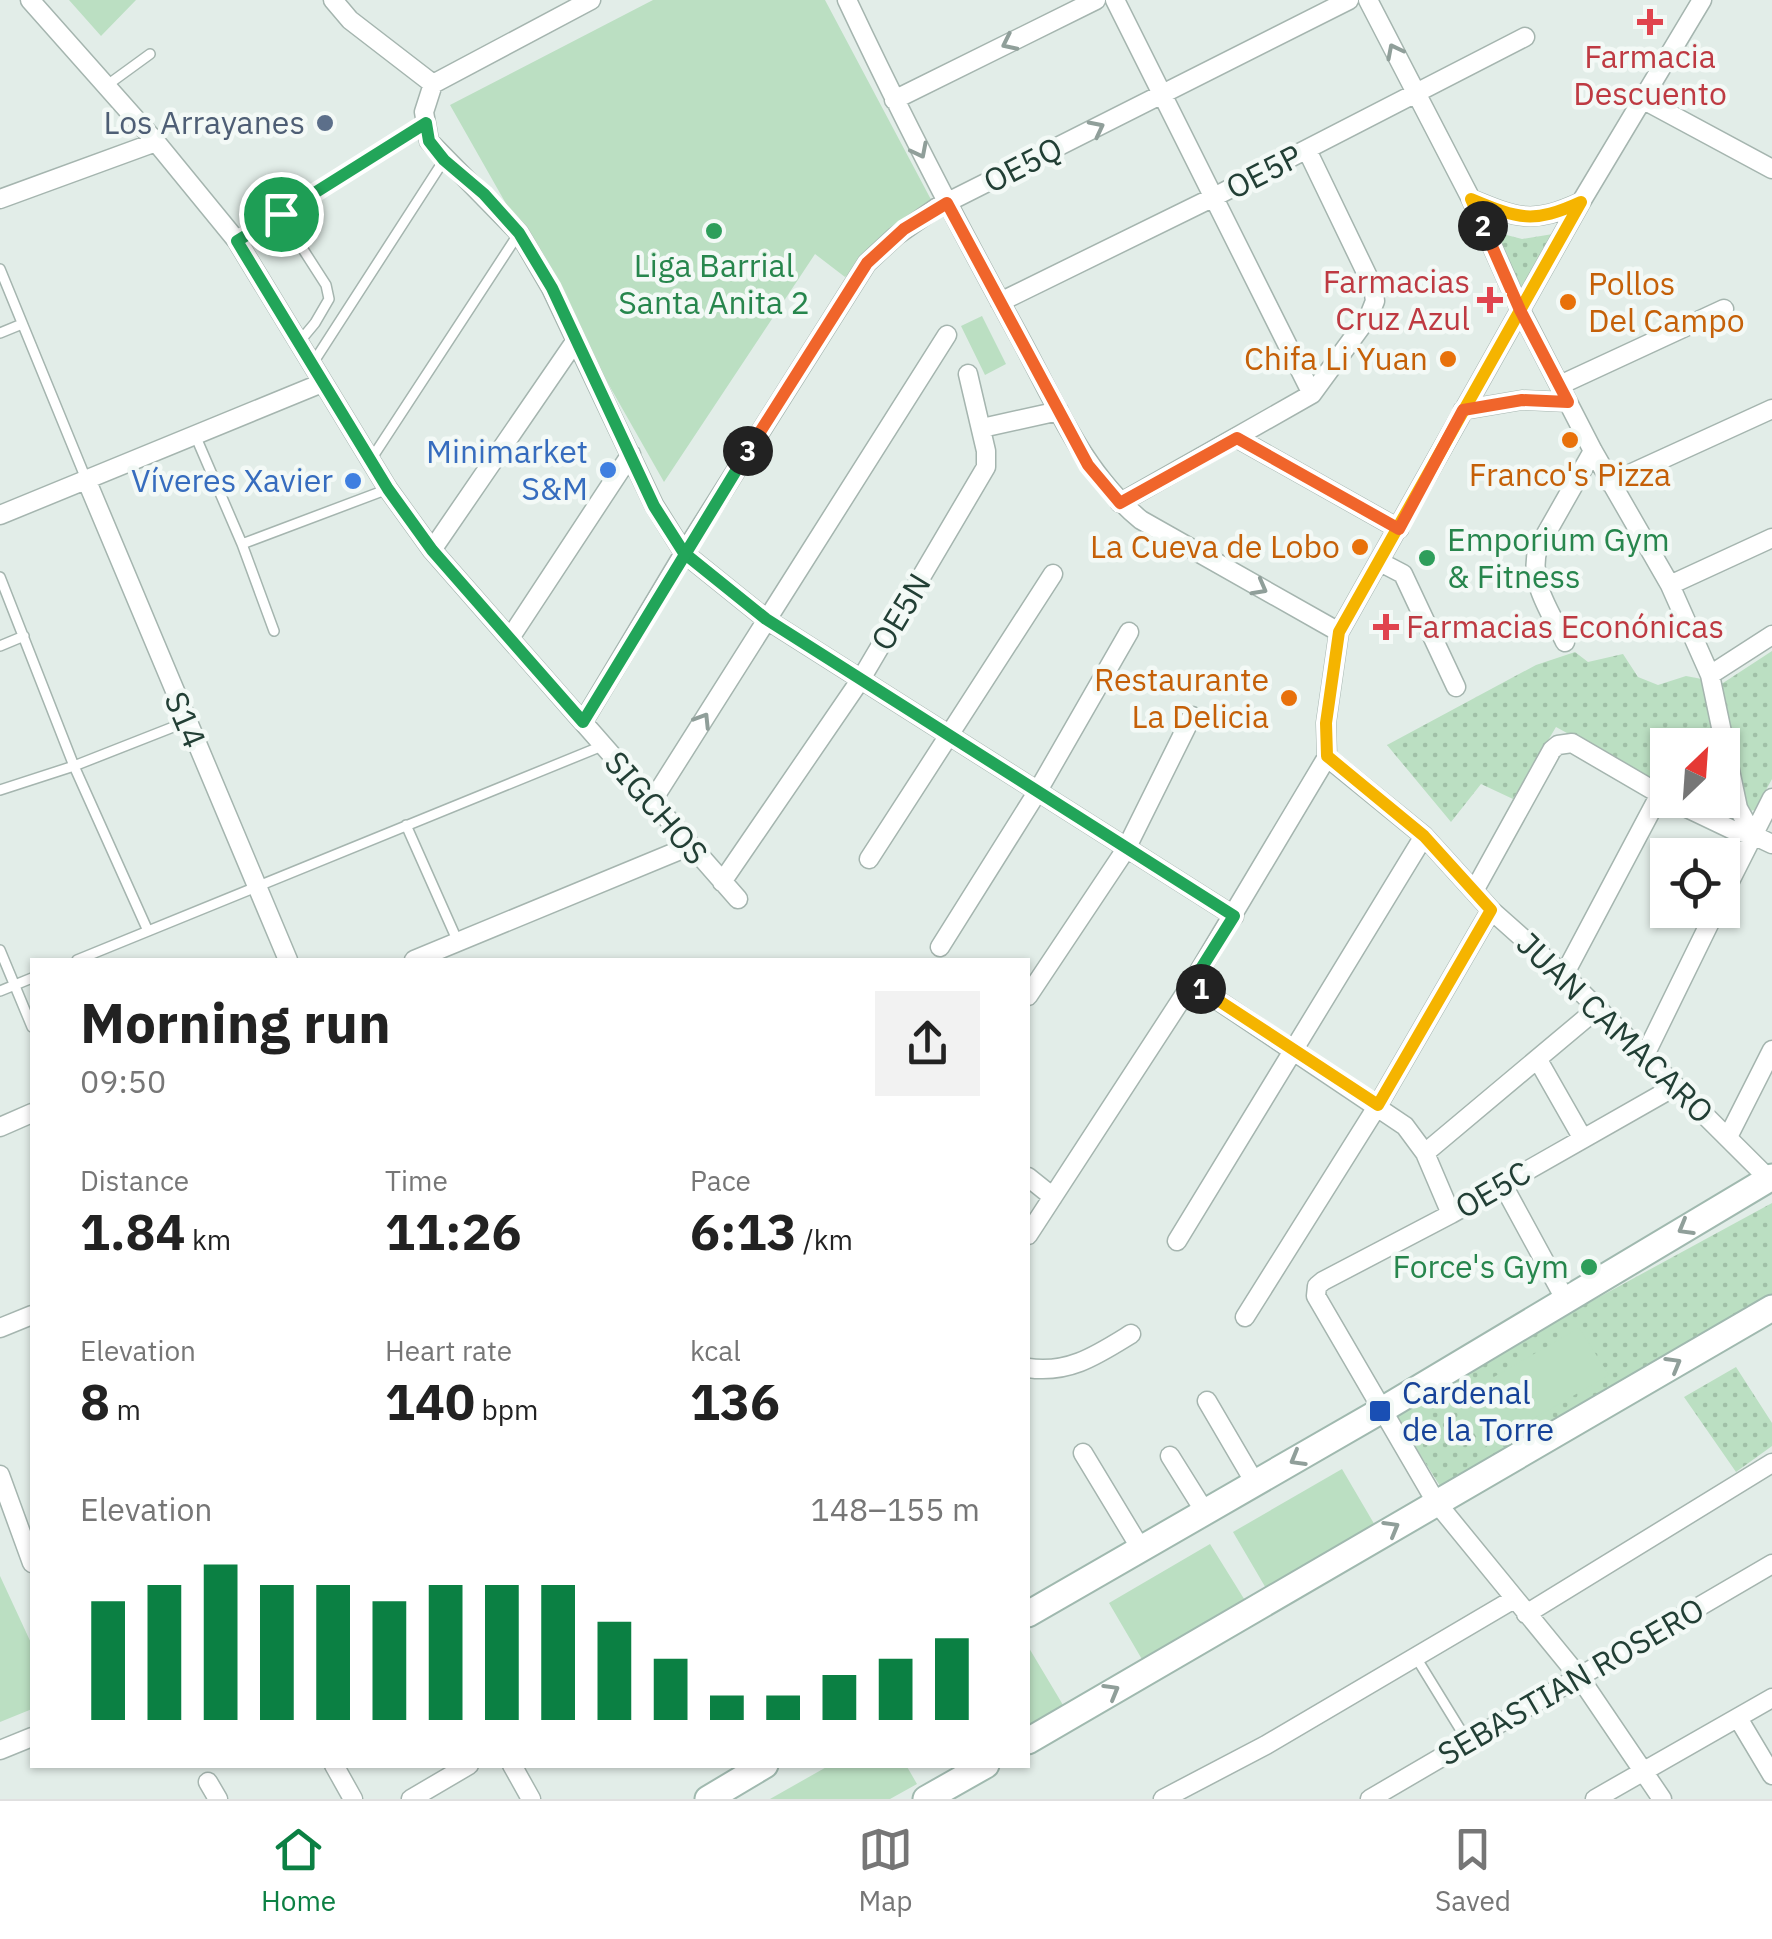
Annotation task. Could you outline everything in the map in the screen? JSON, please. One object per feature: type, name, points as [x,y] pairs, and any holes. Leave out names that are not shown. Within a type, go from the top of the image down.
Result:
[{"type":"street","name":"SIGCHOS","points":[[30,0],[156,142],[237,241],[388,489],[432,550],[738,899]]},
{"type":"street","points":[[334,0],[350,20],[433,84]]},
{"type":"street","points":[[591,0],[433,84],[424,112],[429,141],[519,233],[576,340],[654,506],[684,553],[766,619],[1036,794],[1234,916]]},
{"type":"street","points":[[848,0],[947,203],[1088,465],[1120,503],[1141,520],[1339,632]]},
{"type":"street","points":[[894,100],[1096,0]]},
{"type":"street","points":[[1114,0],[1312,394]]},
{"type":"street","name":"OE5Q","points":[[583,722],[684,553],[867,263],[904,229],[947,203],[1349,0]]},
{"type":"street","points":[[1368,0],[1471,199],[1520,310],[1610,483],[1670,584],[1710,675],[1738,808],[1753,835]]},
{"type":"street","points":[[1030,1233],[1234,916],[1327,756],[1326,723],[1339,632],[1581,202],[1702,0]]},
{"type":"street","name":"OE5P","points":[[1000,302],[1526,37]]},
{"type":"street","points":[[1642,99],[1772,170]]},
{"type":"street","points":[[0,200],[156,142]]},
{"type":"street","points":[[1120,503],[1312,394],[1369,316],[1375,301],[1373,287],[1307,150]]},
{"type":"street","points":[[1471,199],[1530,218],[1551,216],[1581,202]]},
{"type":"street","points":[[1463,410],[1564,394],[1724,309]]},
{"type":"street","points":[[651,803],[948,334]]},
{"type":"street","points":[[432,550],[576,340]]},
{"type":"street","name":"OE5N","points":[[722,882],[860,679],[986,467],[982,428],[968,374]]},
{"type":"street","points":[[0,515],[322,382]]},
{"type":"street","points":[[1610,483],[1772,408]]},
{"type":"street","points":[[982,428],[1059,411]]},
{"type":"street","points":[[1237,438],[1399,529]]},
{"type":"street","points":[[1565,642],[1535,580],[1534,563],[1538,548],[1593,451]]},
{"type":"street","points":[[510,638],[630,454]]},
{"type":"street","name":"S14","points":[[86,478],[287,958]]},
{"type":"street","points":[[1670,584],[1772,538]]},
{"type":"street","points":[[1380,562],[1404,574],[1456,687]]},
{"type":"street","points":[[869,859],[1053,574]]},
{"type":"street","points":[[940,947],[1036,794],[1129,632]]},
{"type":"street","points":[[1710,675],[1772,635]]},
{"type":"street","points":[[1030,993],[1126,850],[1192,716]]},
{"type":"street","points":[[1474,890],[1558,745],[1572,743],[1650,789]]},
{"type":"street","name":"JUAN CAMACARO","points":[[1327,756],[1424,836],[1491,910],[1564,975],[1771,1178]]},
{"type":"street","points":[[1740,861],[1772,798]]},
{"type":"street","points":[[1564,975],[1654,818]]},
{"type":"street","points":[[1708,818],[1772,844]]},
{"type":"street","points":[[1177,1241],[1424,836]]},
{"type":"street","points":[[419,958],[690,846]]},
{"type":"street","points":[[1245,1316],[1378,1105],[1491,910]]},
{"type":"street","points":[[1645,1055],[1707,928]]},
{"type":"street","points":[[1192,983],[1405,1126],[1425,1153],[1451,1214]]},
{"type":"street","points":[[1425,1153],[1598,1008]]},
{"type":"street","points":[[1728,1138],[1772,1050]]},
{"type":"street","points":[[1538,1060],[1583,1140]]},
{"type":"street","name":"OE5C","points":[[1382,1410],[1316,1296],[1322,1280],[1451,1214],[1676,1086]]},
{"type":"street","points":[[0,1127],[30,1114]]},
{"type":"street","points":[[1031,1604],[1141,1549],[1771,1178]]},
{"type":"street","points":[[1030,1179],[1053,1197]]},
{"type":"street","points":[[1502,1185],[1564,1298]]},
{"type":"street","points":[[1030,1739],[1772,1308]]},
{"type":"street","points":[[0,1328],[30,1317]]},
{"type":"street","points":[[1030,1368],[1067,1368],[1089,1360],[1131,1334]]},
{"type":"street","points":[[1207,1402],[1255,1483]]},
{"type":"street","points":[[1382,1410],[1436,1502],[1580,1678],[1662,1799]]},
{"type":"street","points":[[1083,1453],[1141,1549]]},
{"type":"street","points":[[1170,1456],[1204,1512]]},
{"type":"street","points":[[1163,1799],[1416,1659],[1520,1607],[1772,1463]]},
{"type":"street","points":[[0,1475],[26,1527]]},
{"type":"street","name":"SEBASTIAN ROSERO","points":[[1370,1799],[1772,1564]]},
{"type":"street","points":[[1595,1799],[1772,1698]]},
{"type":"street","points":[[1738,1718],[1772,1775]]},
{"type":"street","points":[[0,1750],[30,1739]]},
{"type":"street","points":[[336,1768],[353,1799]]},
{"type":"street","points":[[411,1799],[464,1768]]},
{"type":"street","points":[[514,1768],[532,1799]]},
{"type":"street","points":[[708,1799],[760,1768]]},
{"type":"street","points":[[943,1795],[982,1768]]},
{"type":"street","points":[[208,1782],[218,1799]]},
{"type":"lane","points":[[106,86],[150,54]]},
{"type":"lane","points":[[237,241],[426,123]]},
{"type":"lane","points":[[312,366],[444,160]]},
{"type":"lane","points":[[281,214],[326,285],[328,299],[298,343]]},
{"type":"lane","points":[[370,460],[519,233]]},
{"type":"lane","points":[[0,270],[86,478]]},
{"type":"lane","points":[[0,333],[22,324]]},
{"type":"lane","points":[[194,432],[274,631]]},
{"type":"lane","points":[[242,544],[388,489]]},
{"type":"lane","points":[[0,577],[74,766],[148,932]]},
{"type":"lane","points":[[0,646],[24,636]]},
{"type":"lane","points":[[0,790],[186,722]]},
{"type":"lane","points":[[82,958],[602,746]]},
{"type":"lane","points":[[406,826],[458,942]]},
{"type":"lane","points":[[0,950],[30,1022]]},
{"type":"lane","points":[[0,991],[30,979]]},
{"type":"lane","points":[[1416,1659],[1468,1743]]},
{"type":"green space","points":[[69,0],[136,0],[101,36]]},
{"type":"green space","name":"Liga Barrial Santa Anita 2","points":[[653,0],[825,0],[936,209],[845,277],[815,254],[664,482],[450,105]]},
{"type":"green space","points":[[1495,232],[1522,239],[1553,234],[1523,290]]},
{"type":"green space","points":[[982,316],[1006,364],[985,375],[961,326]]},
{"type":"green space","points":[[1772,651],[1772,779],[1755,810],[1740,813],[1740,728],[1650,728],[1650,779],[1556,727],[1513,799],[1481,784],[1451,822],[1387,745],[1536,665],[1575,652],[1588,662],[1623,654],[1638,677],[1658,685],[1686,676],[1723,683]]},
{"type":"green space","points":[[1772,1203],[1772,1295],[1440,1486],[1395,1415],[1579,1308]]},
{"type":"green space","points":[[1579,1328],[1609,1375],[1483,1448],[1454,1400]]},
{"type":"green space","points":[[1736,1367],[1772,1423],[1772,1446],[1736,1472],[1684,1397]]},
{"type":"green space","points":[[1342,1469],[1376,1527],[1267,1590],[1233,1532]]},
{"type":"green space","points":[[1210,1544],[1246,1602],[1143,1661],[1109,1603]]},
{"type":"green space","points":[[0,1576],[30,1641],[30,1710],[0,1722]]},
{"type":"green space","points":[[1030,1650],[1063,1705],[1030,1725]]},
{"type":"green space","points":[[825,1768],[908,1768],[917,1784],[890,1799],[770,1799]]},
{"type":"place","name":"Farmacia Descuento","points":[[1650,22]]},
{"type":"place","name":"Los Arrayanes","points":[[325,123]]},
{"type":"place","name":"Liga Barrial Santa Anita 2","points":[[714,231]]},
{"type":"place","name":"Farmacias Cruz Azul","points":[[1490,300]]},
{"type":"place","name":"Pollos Del Campo","points":[[1568,302]]},
{"type":"place","name":"Chifa Li Yuan","points":[[1448,359]]},
{"type":"place","name":"Franco's Pizza","points":[[1570,440]]},
{"type":"place","name":"Minimarket S&M","points":[[608,470]]},
{"type":"place","name":"Víveres Xavier","points":[[353,481]]},
{"type":"place","name":"La Cueva de Lobo","points":[[1360,547]]},
{"type":"place","name":"Emporium Gym & Fitness","points":[[1427,558]]},
{"type":"place","name":"Farmacias Econónicas","points":[[1386,627]]},
{"type":"place","name":"Restaurante La Delicia","points":[[1289,698]]},
{"type":"place","name":"Force's Gym","points":[[1589,1267]]},
{"type":"place","name":"Cardenal de la Torre","points":[[1380,1411]]},
{"type":"route","points":[[281,214],[237,241],[388,489],[432,550],[583,722],[684,553],[867,263],[896,236],[936,208],[947,203],[1088,465],[1120,503],[1237,438],[1399,529],[1463,410],[1522,400],[1568,402],[1520,310],[1471,199],[1530,218],[1551,216],[1581,202],[1520,310],[1463,410],[1399,529],[1339,632],[1329,690],[1327,756],[1424,836],[1491,910],[1378,1105],[1192,983],[1234,916],[1036,794],[766,619],[684,553],[654,506],[552,288],[519,233],[484,194],[444,160],[429,141],[426,123],[281,214]]}]
